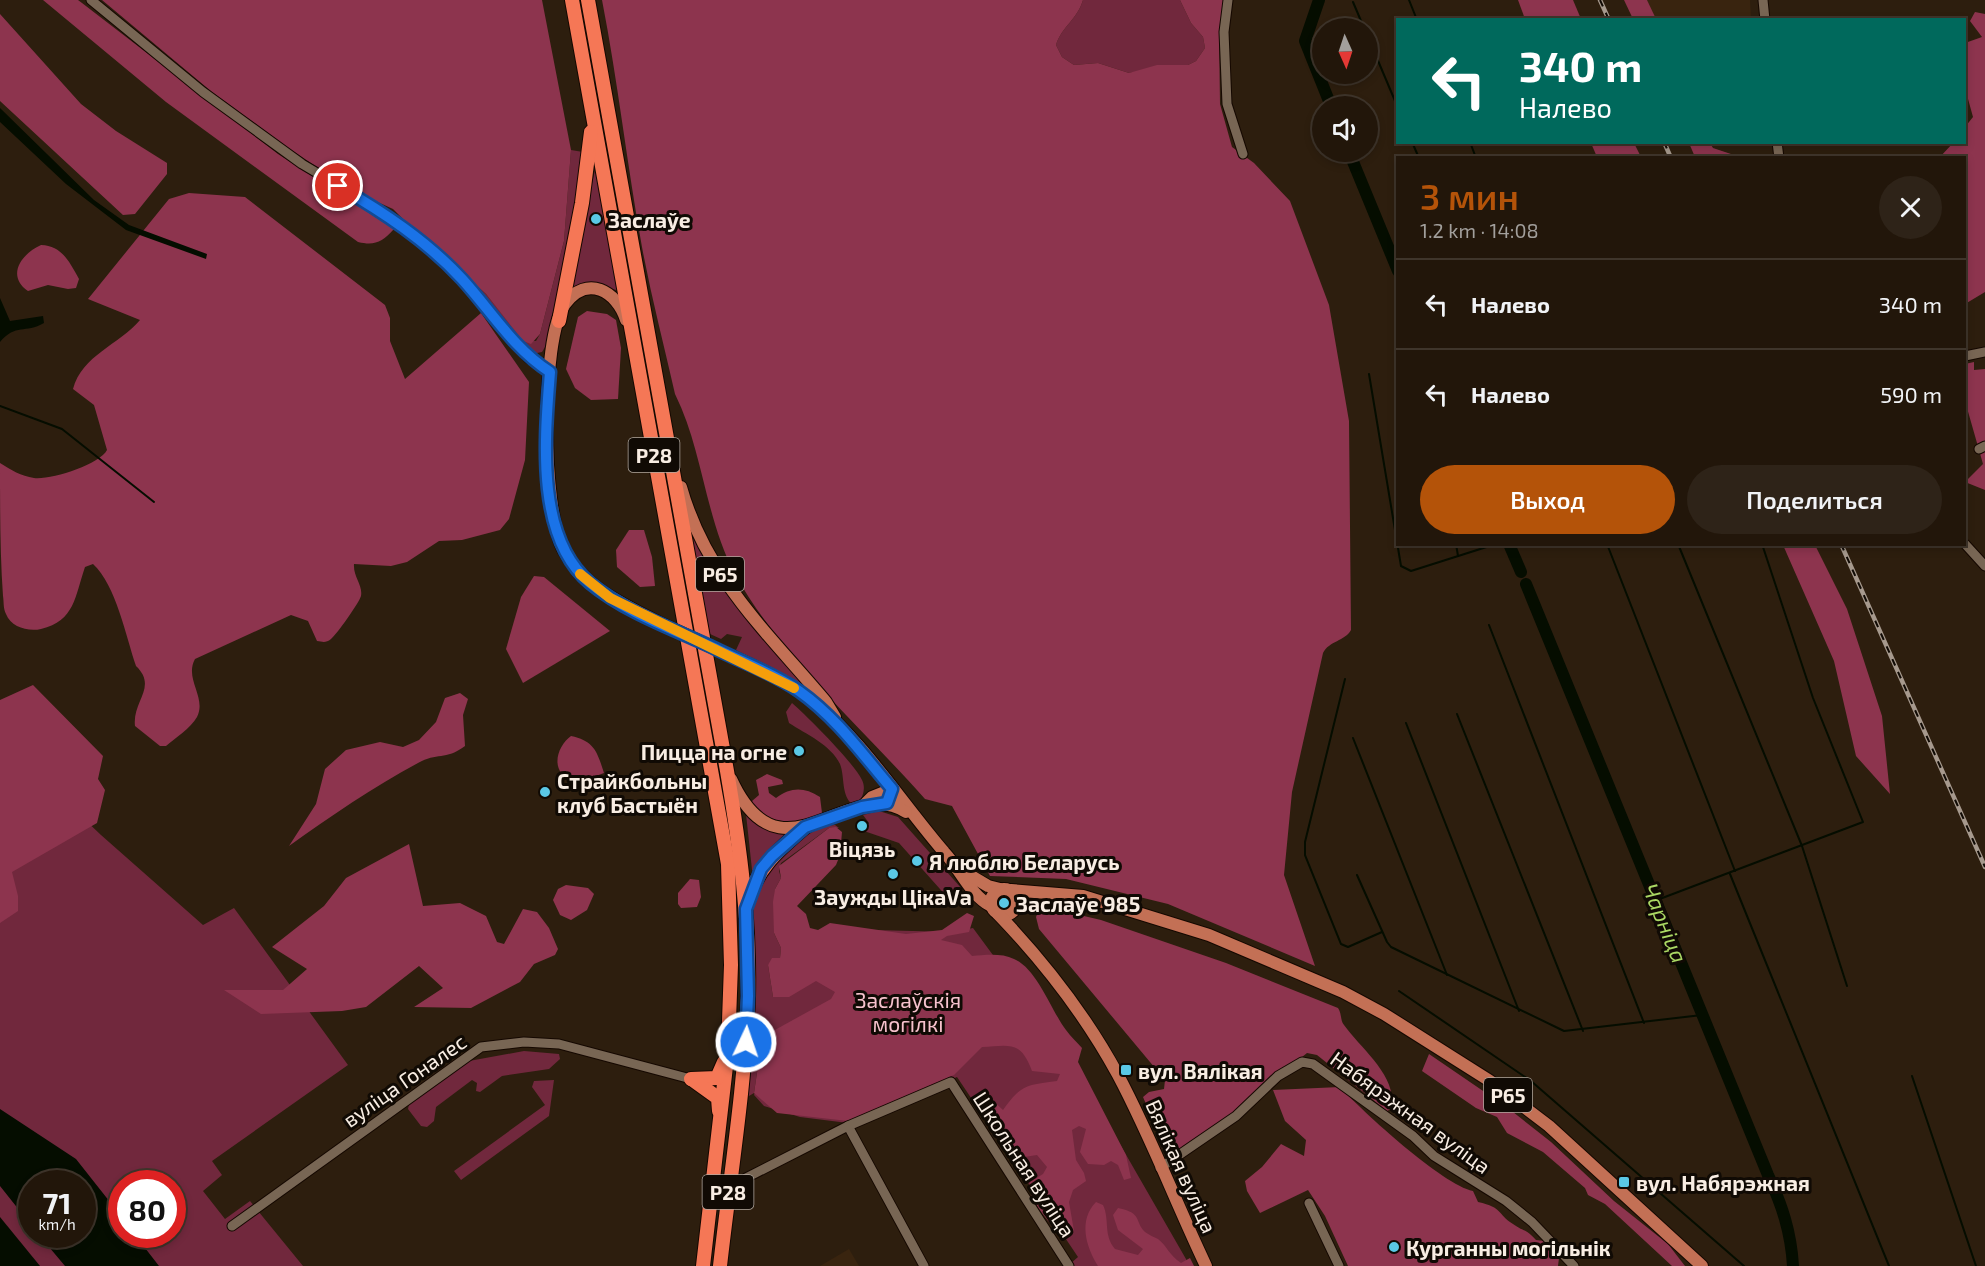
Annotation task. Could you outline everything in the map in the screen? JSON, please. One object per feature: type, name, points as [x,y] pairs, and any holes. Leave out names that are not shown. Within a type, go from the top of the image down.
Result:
[{"type":"highway","name":"Р28","points":[[572,0],[726,847],[731,965],[728,1048],[704,1266]]},
{"type":"highway","name":"Р28","points":[[588,0],[727,771],[738,836],[746,909],[748,996],[746,1042],[720,1266]]},
{"type":"highway","name":"Р65","points":[[558,321],[590,153],[592,109]]},
{"type":"highway","points":[[746,909],[761,869],[772,856],[805,827]]},
{"type":"highway","points":[[691,1079],[717,1078],[728,1048]]},
{"type":"highway","points":[[691,1079],[718,1098],[721,1120]]},
{"type":"main road","name":"Р65","points":[[633,343],[618,302],[606,291],[596,289],[576,295],[565,305],[558,321],[550,372],[548,486],[554,525],[563,550],[589,582],[610,598],[797,690],[844,732],[959,869],[976,896],[995,910],[1008,915],[1033,896],[1056,892]]},
{"type":"main road","name":"Р65","points":[[670,449],[684,500],[711,561],[741,603],[826,702],[844,732]]},
{"type":"main road","points":[[872,797],[875,787],[875,769]]},
{"type":"main road","points":[[727,771],[740,800],[760,821],[769,824],[805,827],[862,807],[887,803],[897,806],[915,818]]},
{"type":"main road","points":[[862,807],[872,797],[892,789]]},
{"type":"main road","points":[[887,803],[892,789]]},
{"type":"main road","name":"Р65","points":[[959,869],[988,886],[1006,890],[1056,892],[1111,903],[1209,935],[1333,987],[1384,1014],[1490,1082],[1549,1126],[1702,1266]]},
{"type":"main road","points":[[995,910],[992,896],[1006,890],[1016,896],[1018,935]]},
{"type":"main road","name":"Вялікая вуліца","points":[[995,910],[1048,969],[1101,1046],[1148,1136],[1160,1168],[1206,1266]]},
{"type":"street","points":[[91,0],[203,92],[302,164],[393,218],[462,279],[528,358],[550,372]]},
{"type":"street","points":[[1228,0],[1224,32],[1227,104],[1243,154]]},
{"type":"street","points":[[1763,0],[1764,18]]},
{"type":"street","points":[[1966,356],[1985,352]]},
{"type":"street","points":[[1966,545],[1985,566]]},
{"type":"street","name":"вуліца Гоналес","points":[[232,1226],[481,1047],[524,1042],[559,1044],[691,1079]]},
{"type":"street","name":"Набярэжная вуліца","points":[[1160,1168],[1236,1116],[1278,1076],[1302,1062],[1313,1064],[1413,1136],[1434,1156],[1506,1201],[1545,1234],[1574,1266]]},
{"type":"street","name":"Школьная вуліца","points":[[848,1126],[951,1082],[1068,1266]]},
{"type":"street","points":[[746,1178],[848,1126],[924,1266]]},
{"type":"street","points":[[1309,1203],[1339,1266]]},
{"type":"shaded area","points":[[1647,0],[1750,0],[1751,18],[1655,18]]},
{"type":"shaded area","points":[[0,108],[94,200],[129,225],[207,254],[206,259],[126,230],[66,184],[0,122]]},
{"type":"shaded area","points":[[0,298],[10,321],[43,316],[44,323],[11,333],[0,342]]},
{"type":"shaded area","points":[[0,1109],[76,1159],[85,1170],[18,1170],[18,1209],[0,1186]]},
{"type":"shaded area","points":[[96,1184],[108,1200],[108,1248],[145,1248],[159,1266],[65,1266],[50,1248],[96,1248]]},
{"type":"shaded area","points":[[0,1217],[18,1239],[18,1248],[25,1248],[40,1266],[0,1266]]},
{"type":"shaded area","points":[[849,1249],[859,1266],[820,1266]]},
{"type":"green space","points":[[43,0],[78,0],[278,154],[394,229],[378,242],[358,242],[166,102]]},
{"type":"green space","points":[[102,0],[542,0],[571,150],[564,241],[540,334],[531,344],[523,341],[486,294],[393,209],[351,190],[287,147],[212,92]]},
{"type":"green space","points":[[602,0],[1083,0],[1056,45],[1062,57],[1074,65],[1098,63],[1129,73],[1157,65],[1188,65],[1196,61],[1205,48],[1203,37],[1191,23],[1180,0],[1229,0],[1219,30],[1220,104],[1232,147],[1254,163],[1290,201],[1329,305],[1349,421],[1351,630],[1323,653],[1292,792],[1284,875],[1315,966],[1168,904],[1066,879],[990,876],[952,806],[925,799],[824,691],[775,634],[735,574],[725,552],[710,507],[692,438],[675,394],[642,247]]},
{"type":"green space","points":[[1083,0],[1180,0],[1191,23],[1203,37],[1205,48],[1196,61],[1188,65],[1129,73],[1098,63],[1074,65],[1062,57],[1056,45]]},
{"type":"green space","points":[[1518,0],[1573,0],[1581,18],[1525,18]]},
{"type":"green space","points":[[1624,0],[1647,0],[1656,18],[1633,18]]},
{"type":"green space","points":[[1975,12],[1985,14],[1985,292],[1966,303],[1966,156],[1941,156],[1952,144],[1966,144],[1966,126],[1973,117],[1966,92],[1966,43],[1982,37],[1970,21]]},
{"type":"green space","points":[[0,14],[81,104],[116,131],[167,163],[167,174],[135,214],[123,215],[0,101]]},
{"type":"green space","points":[[1591,144],[1634,144],[1640,156],[1597,156]]},
{"type":"green space","points":[[1689,144],[1711,144],[1713,148],[1737,156],[1695,156]]},
{"type":"green space","points":[[571,150],[583,152],[576,206],[548,342],[542,352],[532,354],[509,334],[472,283],[486,294],[523,340],[536,341],[540,334],[564,241]]},
{"type":"green space","points":[[596,166],[619,291],[598,284],[565,300]]},
{"type":"green space","points":[[189,193],[245,197],[385,305],[390,318],[390,341],[405,379],[481,313],[529,382],[525,460],[509,519],[500,530],[462,540],[439,541],[407,562],[391,566],[354,564],[361,596],[348,618],[329,640],[317,641],[308,621],[291,615],[195,659],[192,674],[199,702],[197,717],[187,729],[166,746],[160,746],[135,726],[135,717],[145,688],[145,681],[136,666],[114,598],[101,573],[93,564],[85,567],[72,606],[61,620],[41,629],[31,630],[20,628],[8,618],[4,607],[2,580],[0,463],[25,476],[51,477],[85,466],[102,456],[107,450],[94,405],[73,389],[84,367],[140,320],[88,299],[169,199]]},
{"type":"green space","points":[[41,245],[60,251],[79,279],[76,288],[68,289],[48,285],[28,291],[21,285],[17,272],[22,260]]},
{"type":"green space","points":[[587,311],[607,314],[616,320],[621,348],[618,399],[591,400],[575,388],[566,369],[578,317]]},
{"type":"green space","points":[[1974,362],[1974,370],[1985,369],[1985,490],[1966,482],[1983,464],[1966,404],[1966,364]]},
{"type":"green space","points":[[629,530],[644,530],[652,557],[655,586],[640,587],[617,567],[616,550]]},
{"type":"green space","points":[[692,537],[722,585],[816,696],[795,681],[736,650],[742,637],[727,634],[721,639],[710,634]]},
{"type":"green space","points":[[1783,546],[1816,546],[1847,609],[1882,716],[1890,794],[1856,756],[1834,661]]},
{"type":"green space","points":[[534,576],[544,577],[610,631],[523,683],[506,649],[521,597]]},
{"type":"green space","points":[[33,685],[103,756],[98,779],[105,790],[97,823],[12,872],[18,896],[18,911],[0,923],[0,700]]},
{"type":"green space","points":[[460,693],[468,699],[463,715],[465,746],[458,751],[425,760],[401,772],[352,802],[289,846],[316,804],[325,769],[346,750],[380,742],[403,747],[419,740],[436,722],[445,698]]},
{"type":"green space","points":[[792,703],[830,740],[857,772],[864,786],[859,802],[852,804],[846,796],[842,769],[831,751],[818,740],[789,723],[786,712]]},
{"type":"green space","points":[[571,736],[585,741],[594,748],[604,773],[580,782],[562,774],[558,764],[559,754]]},
{"type":"green space","points":[[0,739],[101,835],[203,925],[234,908],[348,1065],[212,1161],[222,1175],[203,1191],[225,1219],[250,1201],[303,1266],[0,1266]]},
{"type":"green space","points":[[767,774],[782,780],[783,784],[768,787],[769,793],[776,798],[792,790],[808,791],[820,797],[822,813],[805,820],[788,822],[772,819],[755,811],[752,801],[759,795],[756,780]]},
{"type":"green space","points":[[879,811],[898,817],[962,889],[960,897],[948,898],[899,843],[864,831],[869,823],[863,815]]},
{"type":"green space","points":[[746,814],[766,827],[796,829],[753,879]]},
{"type":"green space","name":"Заслаўскія могілкі","points":[[835,825],[839,828],[829,828],[781,863],[779,871],[781,878],[775,889],[774,933],[781,948],[780,958],[768,965],[773,997],[834,929],[952,932],[973,928],[1075,1066],[1190,1266],[1072,1266],[1070,1264],[1078,1257],[957,1077],[848,1123],[800,1117],[764,1106],[754,1095],[766,1060],[758,1066],[754,1093],[744,1099],[753,892],[780,854],[824,826]]},
{"type":"green space","name":"Заслаўскія могілкі","points":[[836,827],[842,832],[840,855],[836,865],[797,906],[806,914],[810,928],[818,930],[830,923],[906,934],[942,930],[967,913],[974,916],[969,932],[947,936],[941,940],[962,945],[972,956],[1004,956],[1022,964],[1037,981],[1066,1030],[1082,1048],[1078,1062],[1126,1155],[1131,1178],[1124,1180],[1118,1165],[1111,1161],[1104,1165],[1088,1164],[1080,1152],[1086,1129],[1079,1126],[1072,1130],[1076,1160],[1086,1181],[1073,1190],[1069,1202],[1074,1231],[1068,1236],[1060,1236],[1035,1203],[1032,1195],[1030,1182],[1043,1174],[1047,1167],[1037,1155],[1012,1159],[974,1104],[975,1096],[991,1099],[1003,1110],[1015,1095],[1025,1088],[1057,1081],[1060,1074],[1032,1071],[1024,1054],[1014,1047],[982,1047],[954,1075],[848,1121],[777,1113],[754,1093],[758,1066],[769,1056],[773,1031],[831,999],[835,992],[816,981],[789,997],[773,997],[768,965],[772,958],[780,958],[781,948],[774,933],[773,902],[775,889],[781,878],[779,866],[829,828]]},
{"type":"green space","points":[[409,844],[423,906],[460,903],[486,916],[497,942],[504,944],[523,909],[537,912],[549,928],[558,949],[555,955],[534,964],[520,982],[471,1008],[414,1007],[443,988],[419,966],[366,1007],[342,1011],[261,1014],[224,990],[283,990],[307,969],[272,947],[324,906],[346,878]]},
{"type":"green space","points":[[690,879],[699,880],[701,897],[697,907],[681,908],[678,904],[678,893]]},
{"type":"green space","points":[[566,885],[588,888],[594,894],[587,910],[571,920],[560,915],[553,900],[558,889]]},
{"type":"green space","points":[[1054,909],[1101,920],[1226,963],[1338,1008],[1344,1025],[1384,1075],[1392,1097],[1391,1109],[1387,1111],[1317,1055],[1307,1053],[1231,1114],[1178,1150],[1172,1153],[1166,1151],[1143,1097],[1149,1092],[1164,1089],[1165,1080],[1039,929],[1036,917],[1038,912]]},
{"type":"green space","points":[[524,1051],[559,1054],[560,1059],[549,1069],[502,1076],[480,1092],[476,1091],[477,1083],[472,1080],[436,1107],[434,1121],[427,1127],[421,1126],[408,1109],[410,1100],[469,1061]]},
{"type":"green space","points":[[1429,1054],[1508,1108],[1551,1142],[1614,1201],[1668,1244],[1685,1266],[1672,1266],[1605,1204],[1588,1195],[1585,1188],[1543,1152],[1507,1133],[1497,1117],[1476,1108],[1422,1071]]},
{"type":"green space","points":[[554,1080],[549,1116],[461,1180],[454,1171],[545,1105],[532,1087],[534,1081]]},
{"type":"green space","points":[[1340,1087],[1366,1113],[1424,1162],[1443,1176],[1473,1191],[1478,1202],[1496,1209],[1536,1240],[1545,1241],[1559,1258],[1558,1266],[1348,1266],[1325,1216],[1308,1190],[1260,1213],[1247,1191],[1245,1181],[1262,1167],[1281,1144],[1304,1156],[1306,1140],[1285,1121],[1273,1090]]},
{"type":"green space","points":[[1096,1202],[1103,1205],[1109,1238],[1115,1249],[1138,1255],[1143,1249],[1118,1230],[1113,1215],[1118,1208],[1135,1215],[1145,1232],[1158,1239],[1177,1260],[1181,1263],[1190,1258],[1194,1266],[1098,1266],[1090,1251],[1086,1234],[1087,1217]]},
{"type":"waterway","name":"Чарніца","points":[[1319,0],[1305,41],[1327,96]]},
{"type":"waterway","points":[[1409,0],[1416,18]]},
{"type":"waterway","points":[[1353,2],[1360,18]]},
{"type":"waterway","points":[[1378,61],[1396,103]]},
{"type":"waterway","points":[[1413,144],[1418,156]]},
{"type":"waterway","points":[[1471,144],[1475,156]]},
{"type":"waterway","name":"Чарніца","points":[[1353,162],[1396,266]]},
{"type":"waterway","points":[[1369,374],[1396,536]]},
{"type":"waterway","points":[[0,406],[62,429],[154,502]]},
{"type":"waterway","points":[[1398,546],[1401,566],[1411,571],[1490,546]]},
{"type":"waterway","points":[[1456,546],[1458,556]]},
{"type":"waterway","name":"Чарніца","points":[[1510,546],[1521,572]]},
{"type":"waterway","points":[[1608,546],[1735,871]]},
{"type":"waterway","points":[[1679,546],[1802,846],[1847,986]]},
{"type":"waterway","points":[[1657,900],[1863,822],[1813,698],[1763,546]]},
{"type":"waterway","name":"Чарніца","points":[[1526,584],[1778,1197],[1788,1230],[1793,1266]]},
{"type":"waterway","points":[[1489,625],[1644,1023]]},
{"type":"waterway","points":[[1345,679],[1305,842],[1305,855],[1341,944],[1348,947],[1382,932]]},
{"type":"waterway","points":[[1457,714],[1583,1031]]},
{"type":"waterway","points":[[1406,723],[1519,1011]]},
{"type":"waterway","points":[[1353,738],[1447,975]]},
{"type":"waterway","points":[[1730,874],[1889,1266]]},
{"type":"waterway","points":[[1357,875],[1391,947],[1564,1031],[1702,1015]]},
{"type":"waterway","points":[[1399,991],[1531,1081],[1744,1266]]},
{"type":"waterway","points":[[1912,1076],[1976,1266]]},
{"type":"railway","points":[[1600,0],[1608,18]]},
{"type":"railway","points":[[1665,144],[1670,156]]},
{"type":"railway","points":[[1842,546],[1985,867]]},
{"type":"slow traffic","points":[[580,574],[610,598],[794,688]]},
{"type":"place","name":"Заслаўе","points":[[596,219]]},
{"type":"place","name":"Пицца на огне","points":[[799,751]]},
{"type":"place","name":"Страйкбольны клуб Бастыён","points":[[545,792]]},
{"type":"place","name":"Віцязь","points":[[862,826]]},
{"type":"place","name":"Я люблю Беларусь","points":[[917,861]]},
{"type":"place","name":"Заужды ЦікаVа","points":[[893,874]]},
{"type":"place","name":"Заслаўе 985","points":[[1004,903]]},
{"type":"place","name":"вул. Вялікая","points":[[1126,1070]]},
{"type":"place","name":"вул. Набярэжная","points":[[1624,1182]]},
{"type":"place","name":"Курганны могільнік","points":[[1394,1247]]},
{"type":"route","points":[[338,186],[393,218],[432,252],[462,279],[528,358],[550,372],[547,443],[548,486],[552,516],[563,550],[577,570],[610,598],[777,678],[810,699],[844,732],[892,789],[887,803],[862,807],[805,827],[772,856],[755,879],[746,909],[748,996],[746,1042]]}]
